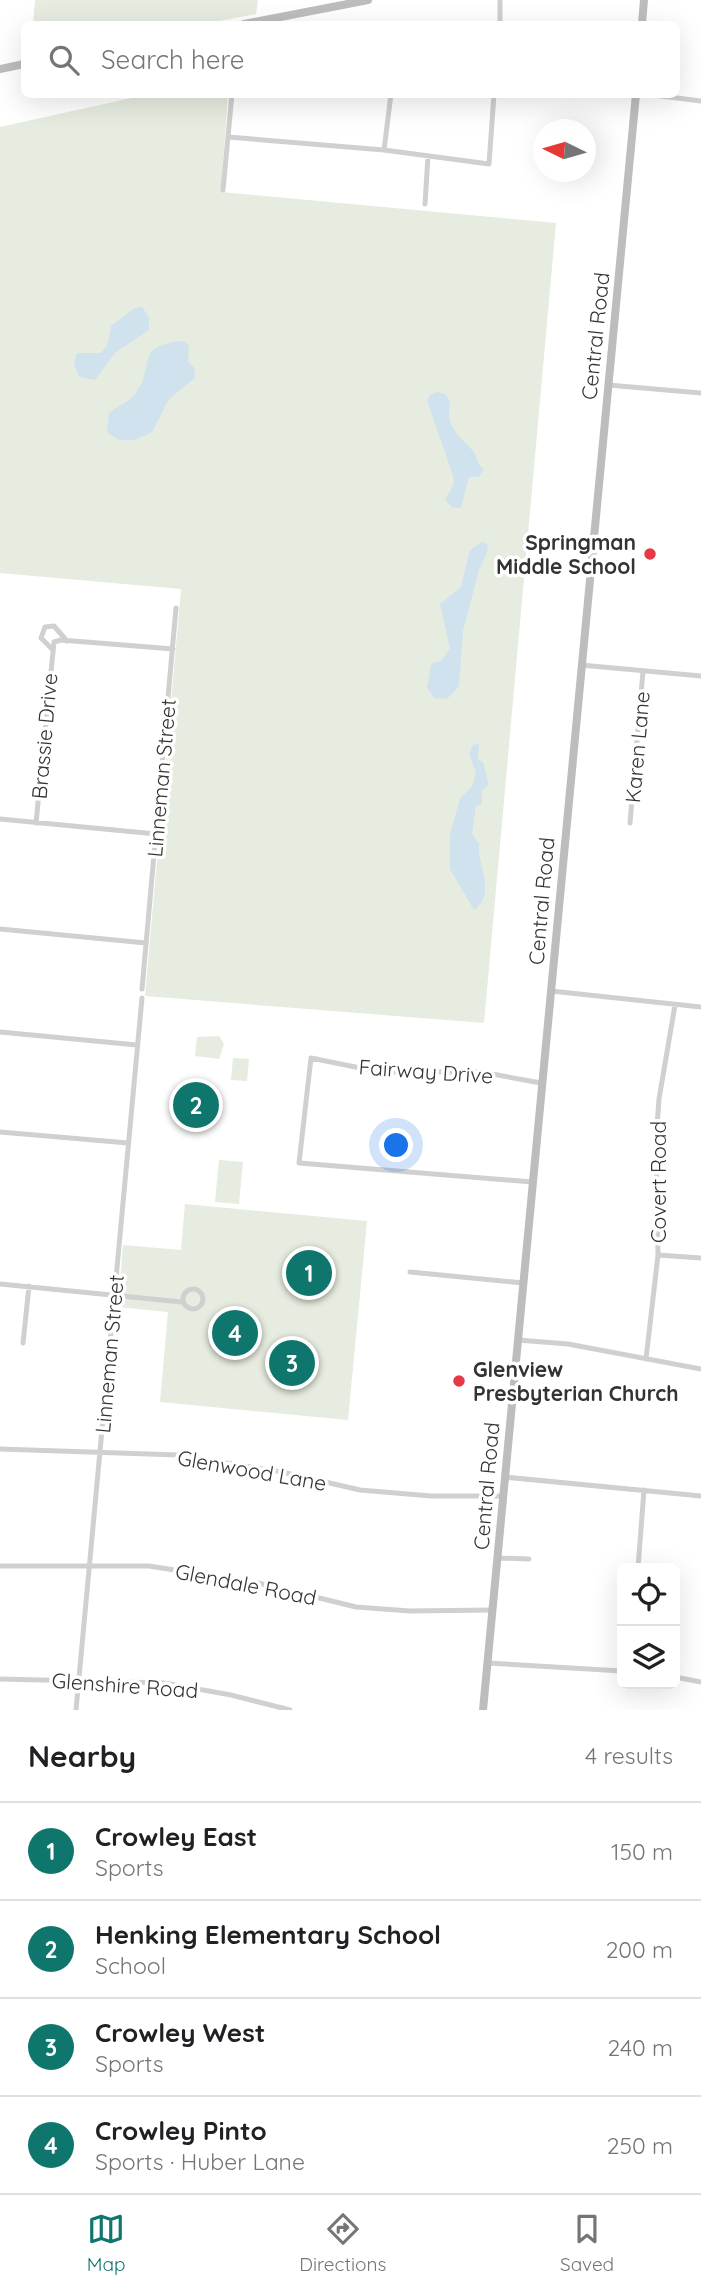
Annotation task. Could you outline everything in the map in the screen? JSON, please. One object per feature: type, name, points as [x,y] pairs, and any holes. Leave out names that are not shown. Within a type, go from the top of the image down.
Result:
[{"type":"main road","points":[[260,21],[368,0]]},
{"type":"main road","points":[[642,21],[644,0]]},
{"type":"main road","points":[[0,69],[21,65]]},
{"type":"main road","name":"Central Road","points":[[482,1710],[636,98]]},
{"type":"street","points":[[500,0],[500,21]]},
{"type":"street","points":[[223,190],[232,98]]},
{"type":"street","points":[[384,150],[390,98]]},
{"type":"street","points":[[228,136],[384,150],[489,164],[494,98]]},
{"type":"street","points":[[677,98],[701,101]]},
{"type":"street","points":[[425,204],[428,156]]},
{"type":"street","points":[[608,385],[701,393]]},
{"type":"street","name":"Linneman Street","points":[[142,989],[176,608]]},
{"type":"street","name":"Brassie Drive","points":[[36,823],[51,650],[54,642],[64,640],[54,626],[45,627],[41,638],[51,650]]},
{"type":"street","points":[[64,640],[173,649]]},
{"type":"street","points":[[580,665],[701,676]]},
{"type":"street","name":"Karen Lane","points":[[630,823],[643,671]]},
{"type":"street","points":[[0,819],[156,834]]},
{"type":"street","points":[[0,929],[146,943]]},
{"type":"street","points":[[550,991],[701,1007]]},
{"type":"street","name":"Linneman Street","points":[[76,1710],[142,998]]},
{"type":"street","name":"Covert Road","points":[[646,1359],[658,1255],[656,1140],[662,1077],[675,1005]]},
{"type":"street","points":[[0,1032],[137,1045]]},
{"type":"street","name":"Fairway Drive","points":[[532,1182],[299,1163],[311,1058],[380,1072],[481,1072],[541,1083]]},
{"type":"street","points":[[0,1132],[128,1143]]},
{"type":"street","points":[[658,1255],[701,1258]]},
{"type":"street","points":[[410,1272],[523,1283]]},
{"type":"street","points":[[0,1284],[183,1302],[189,1309],[196,1309],[203,1303],[202,1296],[195,1289],[188,1290],[183,1295],[183,1302]]},
{"type":"street","points":[[23,1343],[29,1286]]},
{"type":"street","points":[[517,1340],[568,1344],[701,1369]]},
{"type":"street","name":"Glenwood Lane","points":[[0,1449],[178,1455],[282,1472],[360,1490],[431,1496],[503,1496]]},
{"type":"street","points":[[505,1477],[701,1496]]},
{"type":"street","points":[[638,1563],[644,1490]]},
{"type":"street","points":[[497,1559],[528,1559]]},
{"type":"street","name":"Glendale Road","points":[[0,1566],[149,1566],[258,1583],[356,1607],[410,1611],[492,1609]]},
{"type":"street","points":[[487,1663],[617,1671]]},
{"type":"street","points":[[680,1678],[701,1682]]},
{"type":"street","name":"Glenshire Road","points":[[0,1679],[79,1679],[164,1684],[230,1695],[290,1710]]},
{"type":"shaded area","points":[[35,0],[258,0],[256,14],[219,21],[33,21]]},
{"type":"shaded area","points":[[131,98],[228,98],[221,192],[556,223],[484,1023],[145,996],[181,589],[0,573],[0,127]]},
{"type":"shaded area","points":[[219,1036],[224,1044],[219,1059],[195,1056],[197,1037]]},
{"type":"shaded area","points":[[233,1058],[249,1059],[247,1081],[231,1080]]},
{"type":"shaded area","points":[[219,1160],[243,1162],[239,1204],[215,1202]]},
{"type":"shaded area","points":[[185,1204],[367,1221],[348,1420],[160,1402],[168,1312],[118,1307],[123,1245],[181,1250]]},
{"type":"water","points":[[142,307],[149,317],[149,330],[116,352],[95,380],[79,377],[74,364],[77,353],[101,353],[108,344],[111,326],[135,308]]},
{"type":"water","points":[[184,341],[189,346],[188,361],[194,368],[195,378],[169,399],[152,432],[135,440],[119,440],[107,432],[109,413],[136,393],[152,351],[168,343]]},
{"type":"water","points":[[431,394],[445,394],[450,401],[451,424],[484,469],[479,477],[469,477],[461,508],[453,508],[445,500],[454,484],[453,476],[427,400]]},
{"type":"water","points":[[482,542],[487,544],[488,550],[479,570],[463,631],[459,686],[448,698],[435,699],[427,688],[431,664],[442,660],[450,648],[440,604],[461,587],[470,550]]},
{"type":"water","points":[[479,743],[478,760],[483,762],[489,785],[482,790],[482,803],[476,806],[472,834],[479,844],[485,887],[481,903],[474,910],[450,869],[450,834],[460,799],[472,786],[476,773],[469,754],[473,745]]},
{"type":"place","name":"Springman Middle School","points":[[650,554]]},
{"type":"place","name":"Henking Elementary School","points":[[196,1105]]},
{"type":"place","name":"Crowley East","points":[[309,1273]]},
{"type":"place","name":"Crowley Pinto","points":[[235,1333]]},
{"type":"place","name":"Crowley West","points":[[292,1363]]},
{"type":"place","name":"Glenview Presbyterian Church","points":[[459,1381]]}]
